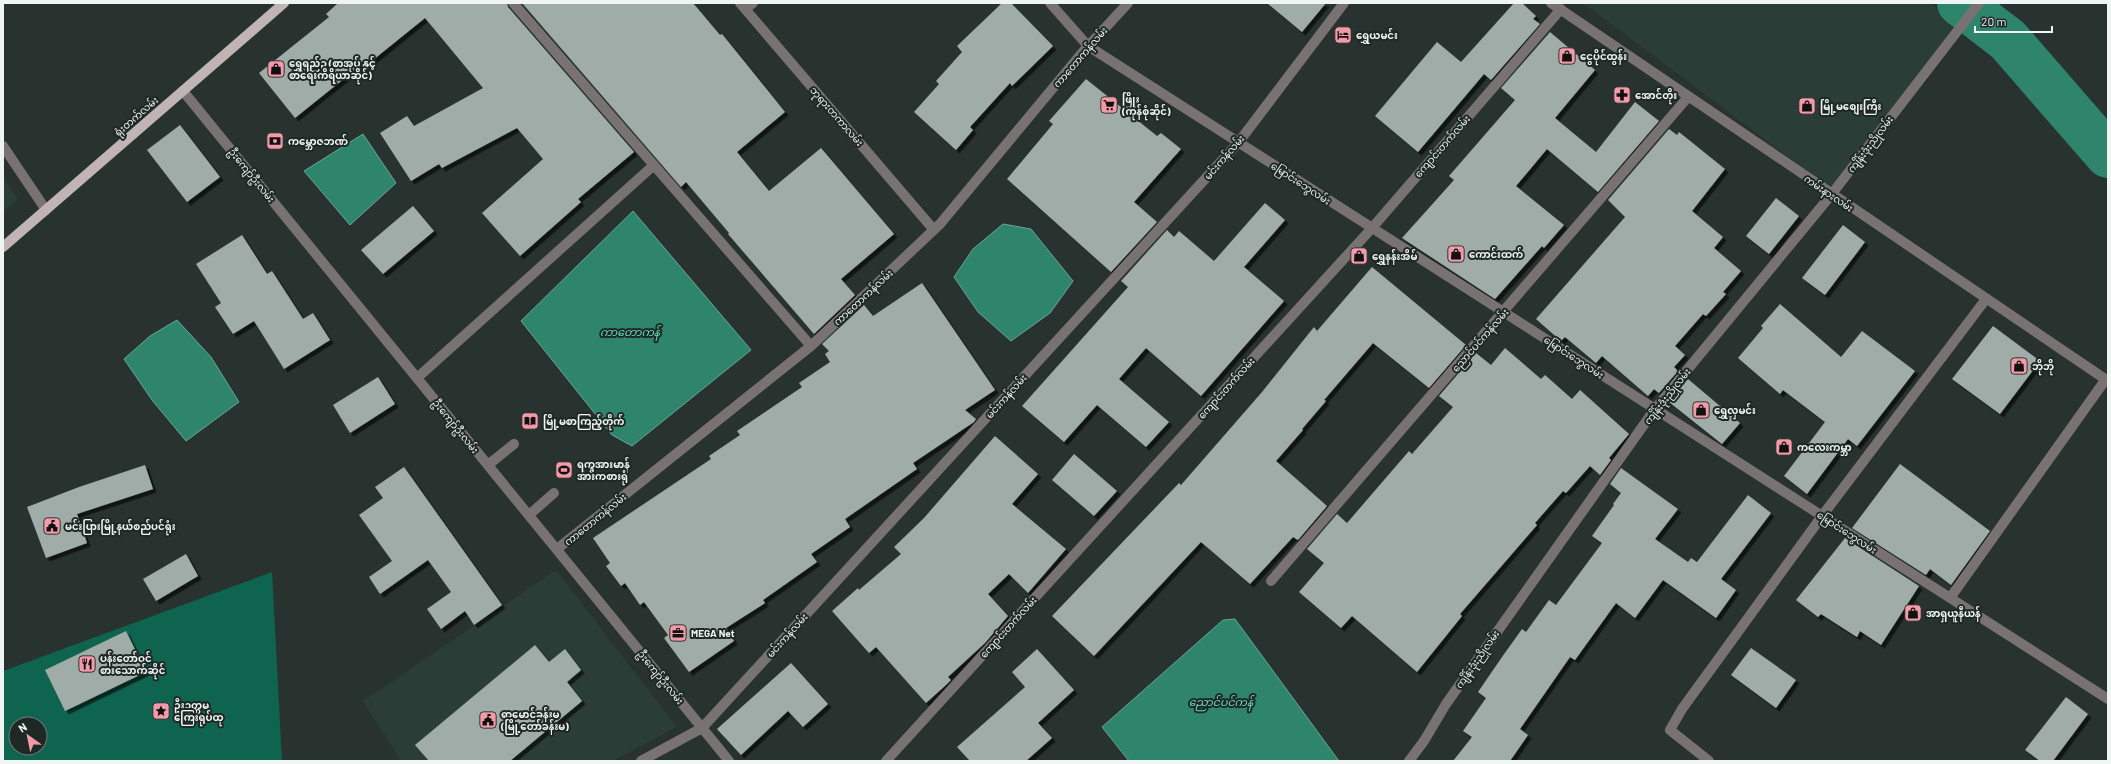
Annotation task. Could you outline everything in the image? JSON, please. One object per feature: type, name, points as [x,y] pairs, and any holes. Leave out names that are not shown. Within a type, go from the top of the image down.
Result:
[{"type":"main road","name":"ရုံးတက်လမ်း","points":[[3,247],[284,3]]},
{"type":"street","points":[[513,3],[810,346]]},
{"type":"street","name":"မြောင်းဘွေလမ်း","points":[[1050,3],[1088,46],[2108,699]]},
{"type":"street","name":"ကာတောကန်လမ်း","points":[[557,549],[810,346],[934,230],[1088,46],[1128,3]]},
{"type":"street","name":"မင်းကန်လမ်း","points":[[641,761],[702,728],[1238,143],[1344,3]]},
{"type":"street","name":"ကမ်းနားလမ်း","points":[[1552,3],[1831,195],[2107,380]]},
{"type":"street","name":"ကျိန်းဒုံးညိုလမ်း","points":[[1409,761],[1424,741],[1446,704],[1655,409],[1831,195],[1979,3]]},
{"type":"street","name":"ဘုရားတကာလမ်း","points":[[746,5],[934,230]]},
{"type":"street","name":"ကျောင်းတက်လမ်း","points":[[886,761],[1372,228],[1561,10]]},
{"type":"street","name":"ဦးကျော်ဦးလမ်း","points":[[183,91],[729,761]]},
{"type":"street","name":"ညောင်ပင်ကန်လမ်း","points":[[1271,581],[1688,97]]},
{"type":"street","points":[[3,146],[46,210]]},
{"type":"street","points":[[417,378],[654,165]]},
{"type":"street","points":[[1709,761],[1670,730],[1682,709],[1822,516],[1986,299]]},
{"type":"street","points":[[1950,598],[2107,380]]},
{"type":"street","points":[[488,465],[514,444]]},
{"type":"street","points":[[529,515],[554,493]]},
{"type":"shaded area","name":"မြို့မစျေးကြီး","points":[[1583,3],[1931,3],[1957,23],[1831,189]]},
{"type":"shaded area","points":[[3,178],[18,199],[3,212]]},
{"type":"shaded area","points":[[556,570],[677,727],[613,761],[401,761],[363,701]]},
{"type":"shaded area","points":[[272,572],[282,761],[3,761],[3,671]]},
{"type":"water","points":[[363,134],[396,183],[350,225],[304,171]]},
{"type":"water","name":"ကာတောကန်","points":[[633,211],[751,350],[632,446],[612,435],[521,321]]},
{"type":"water","points":[[1003,224],[1031,229],[1073,281],[1050,313],[1011,341],[978,312],[954,277],[973,249]]},
{"type":"water","points":[[177,320],[211,357],[239,402],[186,441],[152,400],[124,359],[150,336]]},
{"type":"water","name":"ညောင်ပင်ကန်","points":[[1235,619],[1339,761],[1129,761],[1102,727],[1223,620]]},
{"type":"building","points":[[338,3],[507,3],[508,7],[634,152],[578,199],[581,202],[520,256],[482,213],[543,159],[517,128],[442,168],[439,164],[411,181],[380,133],[407,116],[414,126],[483,88],[425,18],[368,64],[366,61],[295,118],[259,73],[329,17],[326,14]]},
{"type":"building","points":[[522,3],[693,3],[720,35],[722,34],[785,112],[737,152],[769,191],[821,148],[894,234],[841,279],[855,295],[814,334],[728,234],[729,233],[686,182],[681,187]]},
{"type":"building","points":[[1002,3],[1011,3],[1053,46],[1012,86],[1010,83],[970,127],[973,130],[956,150],[914,112],[939,84],[936,81],[962,52],[957,46]]},
{"type":"building","points":[[1267,3],[1326,3],[1302,32]]},
{"type":"building","points":[[1514,3],[1522,3],[1536,16],[1533,19],[1540,24],[1491,80],[1484,74],[1418,152],[1375,116],[1437,42],[1461,62]]},
{"type":"building","points":[[1550,32],[1595,70],[1555,118],[1596,152],[1635,102],[1659,121],[1598,192],[1547,149],[1516,186],[1564,225],[1544,248],[1542,246],[1495,299],[1402,238],[1454,180],[1449,176],[1515,100],[1501,88]]},
{"type":"building","points":[[1086,79],[1157,136],[1161,133],[1181,149],[1134,202],[1157,222],[1111,272],[1007,179],[1053,124],[1049,121]]},
{"type":"building","points":[[180,125],[220,177],[187,202],[147,150]]},
{"type":"building","points":[[1669,129],[1677,135],[1679,132],[1725,169],[1692,211],[1723,237],[1714,248],[1741,271],[1723,292],[1726,294],[1706,316],[1703,314],[1675,346],[1685,355],[1674,367],[1678,371],[1659,393],[1654,389],[1648,396],[1602,356],[1596,363],[1565,337],[1561,341],[1536,319],[1625,217],[1608,200]]},
{"type":"building","points":[[1776,198],[1799,216],[1769,254],[1746,236]]},
{"type":"building","points":[[1265,203],[1285,220],[1244,267],[1284,301],[1201,396],[1146,348],[1119,379],[1169,422],[1146,447],[1097,405],[1064,442],[1022,406],[1128,287],[1121,281],[1167,230],[1174,237],[1179,231],[1214,261]]},
{"type":"building","points":[[413,206],[434,231],[383,274],[361,250]]},
{"type":"building","points":[[1843,225],[1865,242],[1825,295],[1802,278]]},
{"type":"building","points":[[242,235],[267,274],[272,271],[303,319],[313,313],[330,340],[284,369],[254,321],[233,334],[215,307],[221,303],[196,264]]},
{"type":"building","points":[[1372,267],[1466,345],[1429,388],[1373,343],[1324,400],[1326,401],[1276,461],[1327,506],[1298,540],[1293,537],[1250,584],[1201,542],[1094,656],[1052,616],[1179,483],[1181,485],[1262,392],[1314,327],[1317,331]]},
{"type":"building","points":[[922,283],[995,390],[965,410],[976,419],[974,422],[913,463],[917,469],[845,519],[850,527],[811,554],[817,562],[763,600],[765,603],[726,628],[734,641],[689,672],[664,638],[668,635],[644,602],[640,605],[625,583],[621,586],[606,566],[610,563],[593,538],[711,459],[709,456],[740,435],[737,431],[802,387],[799,383],[830,362],[825,354],[829,351],[822,344],[864,305],[873,316]]},
{"type":"building","points":[[1780,304],[1841,357],[1862,331],[1915,371],[1857,446],[1848,439],[1807,494],[1784,476],[1825,422],[1783,390],[1780,394],[1738,358],[1763,328],[1761,326]]},
{"type":"building","points":[[1993,326],[2040,361],[2000,414],[1952,379]]},
{"type":"building","points":[[1505,348],[1541,379],[1545,375],[1572,399],[1580,390],[1629,434],[1609,458],[1611,460],[1600,475],[1590,466],[1566,493],[1563,491],[1535,523],[1537,525],[1460,614],[1462,616],[1417,672],[1352,616],[1341,628],[1299,592],[1324,563],[1307,549],[1337,514],[1347,523],[1409,451],[1412,454],[1453,407],[1439,396],[1476,353],[1491,365]]},
{"type":"building","points":[[378,377],[395,404],[350,433],[333,405]]},
{"type":"building","points":[[1688,379],[1740,423],[1722,444],[1669,402]]},
{"type":"building","points":[[995,436],[1038,474],[1012,504],[1066,549],[1028,593],[1009,574],[988,594],[1008,616],[985,643],[948,677],[951,680],[926,703],[876,647],[869,653],[832,611],[901,554],[894,547],[924,518]]},
{"type":"building","points":[[1074,454],[1117,491],[1094,516],[1052,480]]},
{"type":"building","points":[[1900,464],[1990,531],[1951,585],[1930,569],[1926,575],[1852,528]]},
{"type":"building","points":[[145,465],[153,489],[77,514],[87,543],[46,558],[27,507],[79,487]]},
{"type":"building","points":[[404,467],[502,605],[474,625],[465,611],[441,629],[427,609],[451,592],[428,560],[380,594],[369,577],[392,561],[359,515],[383,498],[375,487]]},
{"type":"building","points":[[1621,468],[1678,509],[1655,539],[1688,562],[1691,558],[1697,562],[1748,495],[1771,513],[1721,579],[1736,590],[1716,618],[1663,580],[1635,618],[1616,603],[1575,660],[1570,657],[1520,729],[1528,735],[1510,761],[1453,761],[1472,737],[1463,731],[1486,698],[1478,692],[1522,629],[1526,632],[1549,600],[1556,605],[1602,543],[1592,536],[1621,493],[1610,484]]},
{"type":"building","points":[[1845,538],[1919,586],[1881,645],[1860,631],[1857,637],[1821,614],[1818,617],[1796,600]]},
{"type":"building","points":[[186,554],[198,576],[156,601],[143,579]]},
{"type":"building","points":[[126,631],[146,672],[65,711],[45,670]]},
{"type":"building","points":[[535,645],[549,662],[565,649],[581,670],[567,682],[582,701],[510,761],[429,761],[415,745]]},
{"type":"building","points":[[1751,648],[1796,680],[1776,708],[1731,675]]},
{"type":"building","points":[[1037,649],[1074,690],[1038,723],[1052,738],[1026,761],[970,761],[957,747],[1025,687],[1012,672]]},
{"type":"building","points":[[791,663],[828,704],[803,727],[788,711],[741,755],[717,729]]},
{"type":"building","points":[[2066,697],[2088,714],[2053,761],[2040,761],[2025,750]]},
{"type":"waterway","points":[[1960,3],[2008,40],[2108,155]]},
{"type":"place","name":"ရွှေယမင်း","points":[[1343,35]]},
{"type":"place","name":"ငွေပိုင်ထွန်း","points":[[1567,56]]},
{"type":"place","name":"ရွှေရည်ဥ (စာအုပ် နှင့် စာရေးကိရိယာဆိုင်)","points":[[276,69]]},
{"type":"place","name":"အောင်တိုး","points":[[1622,95]]},
{"type":"place","name":"ဖြိုး (ကုန်စုံဆိုင်)","points":[[1109,105]]},
{"type":"place","name":"မြို့မစျေးကြီး","points":[[1807,106]]},
{"type":"place","name":"ကမ္ဘောဇဘဏ်","points":[[275,141]]},
{"type":"place","name":"ကောင်းထက်","points":[[1456,254]]},
{"type":"place","name":"ရွှေနန်းအိမ်","points":[[1359,256]]},
{"type":"place","name":"ဘိုဘို","points":[[2019,366]]},
{"type":"place","name":"ရွှေလှမင်း","points":[[1701,410]]},
{"type":"place","name":"မြို့မစာကြည့်တိုက်","points":[[530,421]]},
{"type":"place","name":"ကလေးကမ္ဘာ","points":[[1784,447]]},
{"type":"place","name":"ရက္ခအားမာန် အားကစားရုံ","points":[[564,470]]},
{"type":"place","name":"မင်းပြားမြို့နယ်စည်ပင်ရုံး","points":[[52,526]]},
{"type":"place","name":"အာရှယူနီယန်","points":[[1913,613]]},
{"type":"place","name":"MEGA Net","points":[[678,633]]},
{"type":"place","name":"ပန်းတော်ဝင် စားသောက်ဆိုင်","points":[[87,664]]},
{"type":"place","name":"ဦးဥတ္တမ ကြေးရုပ်ထု","points":[[161,711]]},
{"type":"place","name":"ရာမောင်ခန်းမ (မြို့တော်ခန်းမ)","points":[[488,720]]}]
